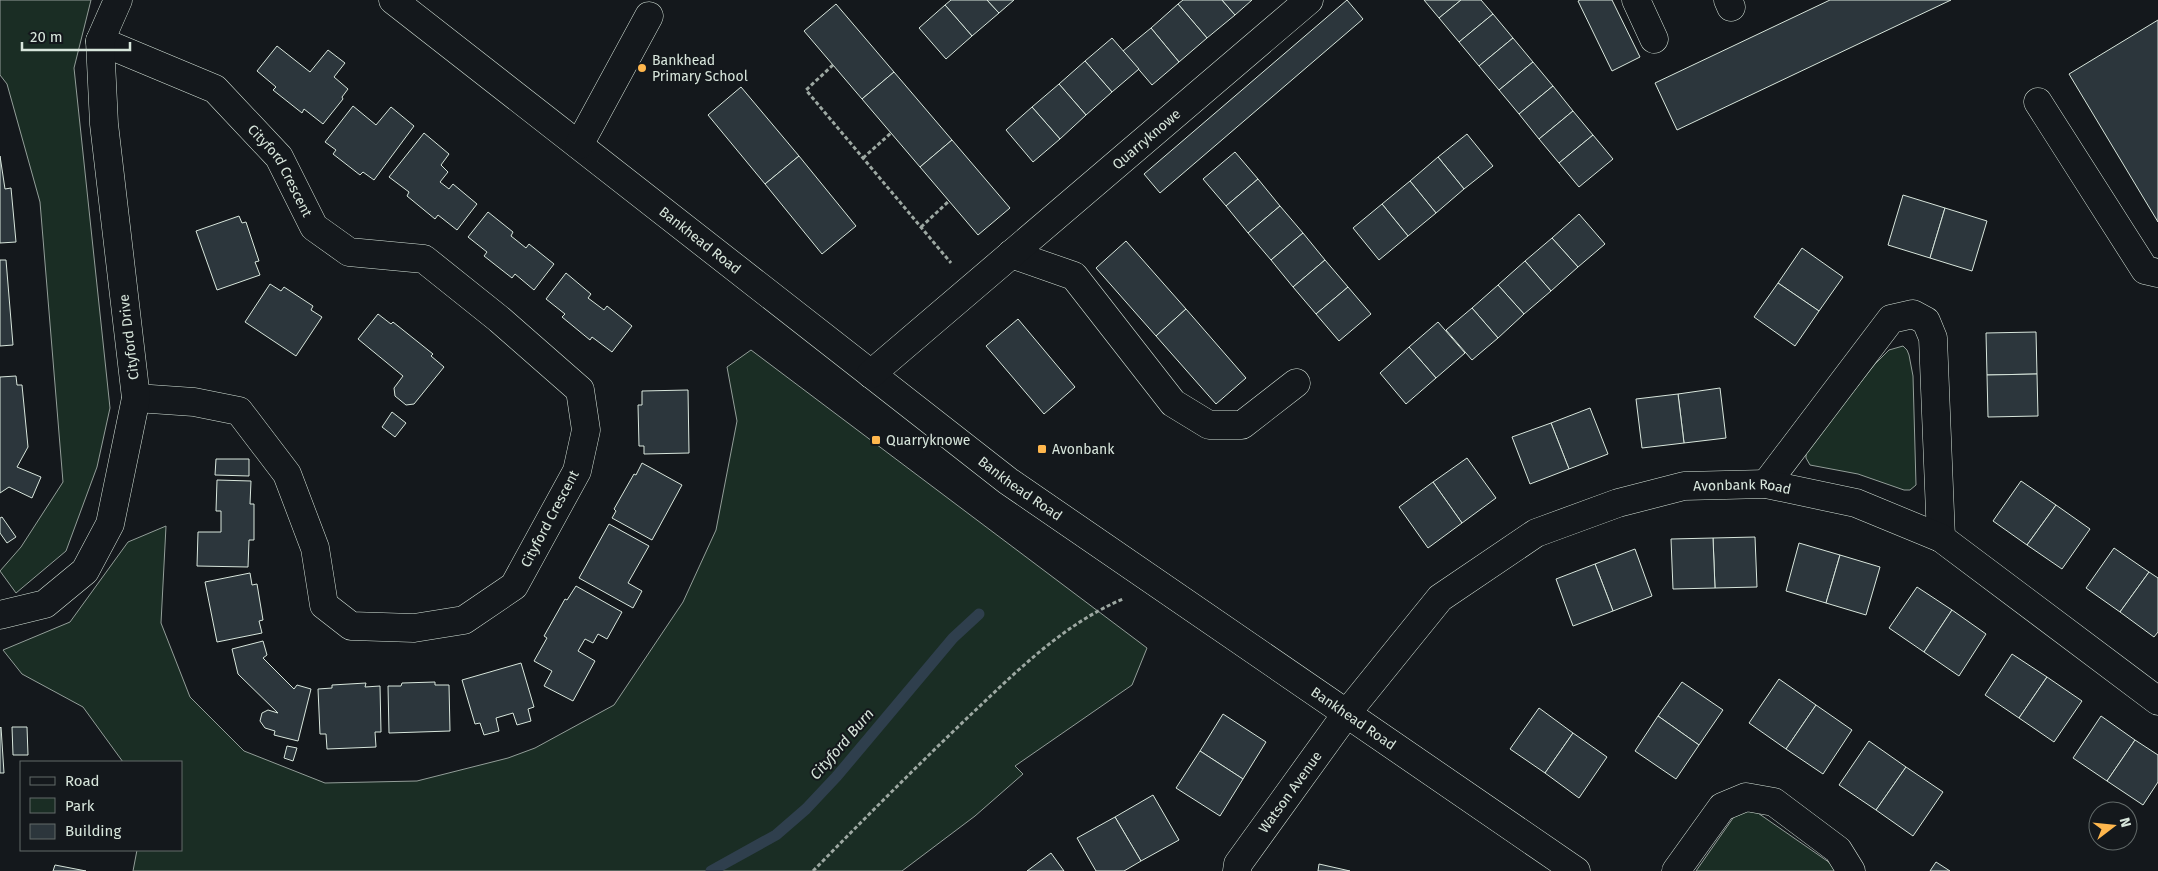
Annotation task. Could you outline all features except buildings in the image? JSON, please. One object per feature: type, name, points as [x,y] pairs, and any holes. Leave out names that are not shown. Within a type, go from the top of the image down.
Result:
[{"type":"street","name":"Cityford Drive","points":[[0,615],[45,604],[85,571],[110,524],[136,398],[104,124],[100,41],[118,0]]},
{"type":"street","name":"Bankhead Road","points":[[393,0],[1008,481],[1576,871]]},
{"type":"street","name":"Quarryknowe","points":[[871,374],[1309,0]]},
{"type":"street","points":[[1636,0],[1654,39]]},
{"type":"street","points":[[579,145],[649,16]]},
{"type":"street","name":"Cityford Crescent","points":[[100,41],[215,89],[279,157],[314,227],[349,252],[424,259],[499,319],[580,390],[586,430],[578,471],[514,586],[464,620],[414,628],[351,626],[324,605],[314,548],[287,474],[239,411],[194,402],[136,398]]},
{"type":"street","points":[[2038,102],[2145,270],[2158,272]]},
{"type":"street","points":[[1011,254],[1074,276],[1173,403],[1209,425],[1242,425],[1296,383]]},
{"type":"street","points":[[1766,484],[1890,319],[1913,314],[1926,321],[1933,338],[1941,538]]},
{"type":"street","name":"Avonbank Road","points":[[1347,713],[1440,598],[1536,533],[1618,503],[1684,486],[1766,484],[1856,503],[1941,538],[2158,701]]},
{"type":"street","name":"Watson Avenue","points":[[1233,869],[1347,713]]},
{"type":"street","points":[[1676,871],[1722,807],[1746,798],[1774,802],[1838,850],[1851,871]]},
{"type":"path","points":[[833,65],[806,90],[972,288]]},
{"type":"path","points":[[863,158],[891,133]]},
{"type":"path","points":[[921,227],[949,201]]},
{"type":"path","points":[[813,871],[896,787],[1025,663],[1099,609],[1158,584]]},
{"type":"green space","points":[[0,0],[91,0],[74,68],[110,408],[97,467],[66,551],[16,593],[0,571],[21,547],[63,482],[40,202],[7,84],[0,75]]},
{"type":"green space","points":[[1903,346],[1909,355],[1913,376],[1916,485],[1910,490],[1904,490],[1858,474],[1810,465],[1806,458],[1806,451],[1875,364],[1889,350]]},
{"type":"green space","points":[[751,350],[1147,648],[1132,685],[1015,766],[1023,774],[975,816],[902,871],[133,871],[137,851],[182,851],[182,761],[122,761],[83,707],[22,674],[3,650],[70,622],[128,542],[166,526],[161,623],[190,697],[244,751],[325,783],[417,781],[508,758],[535,748],[614,705],[683,602],[716,530],[737,421],[727,367]]},
{"type":"green space","points":[[1738,811],[1755,811],[1833,865],[1836,871],[1696,871]]},
{"type":"waterway","name":"Cityford Burn","points":[[711,871],[776,835],[806,809],[837,776],[953,638],[979,614]]},
{"type":"place","name":"Bankhead Primary School","points":[[642,68]]},
{"type":"place","name":"Quarryknowe","points":[[876,440]]},
{"type":"place","name":"Avonbank","points":[[1042,449]]}]
